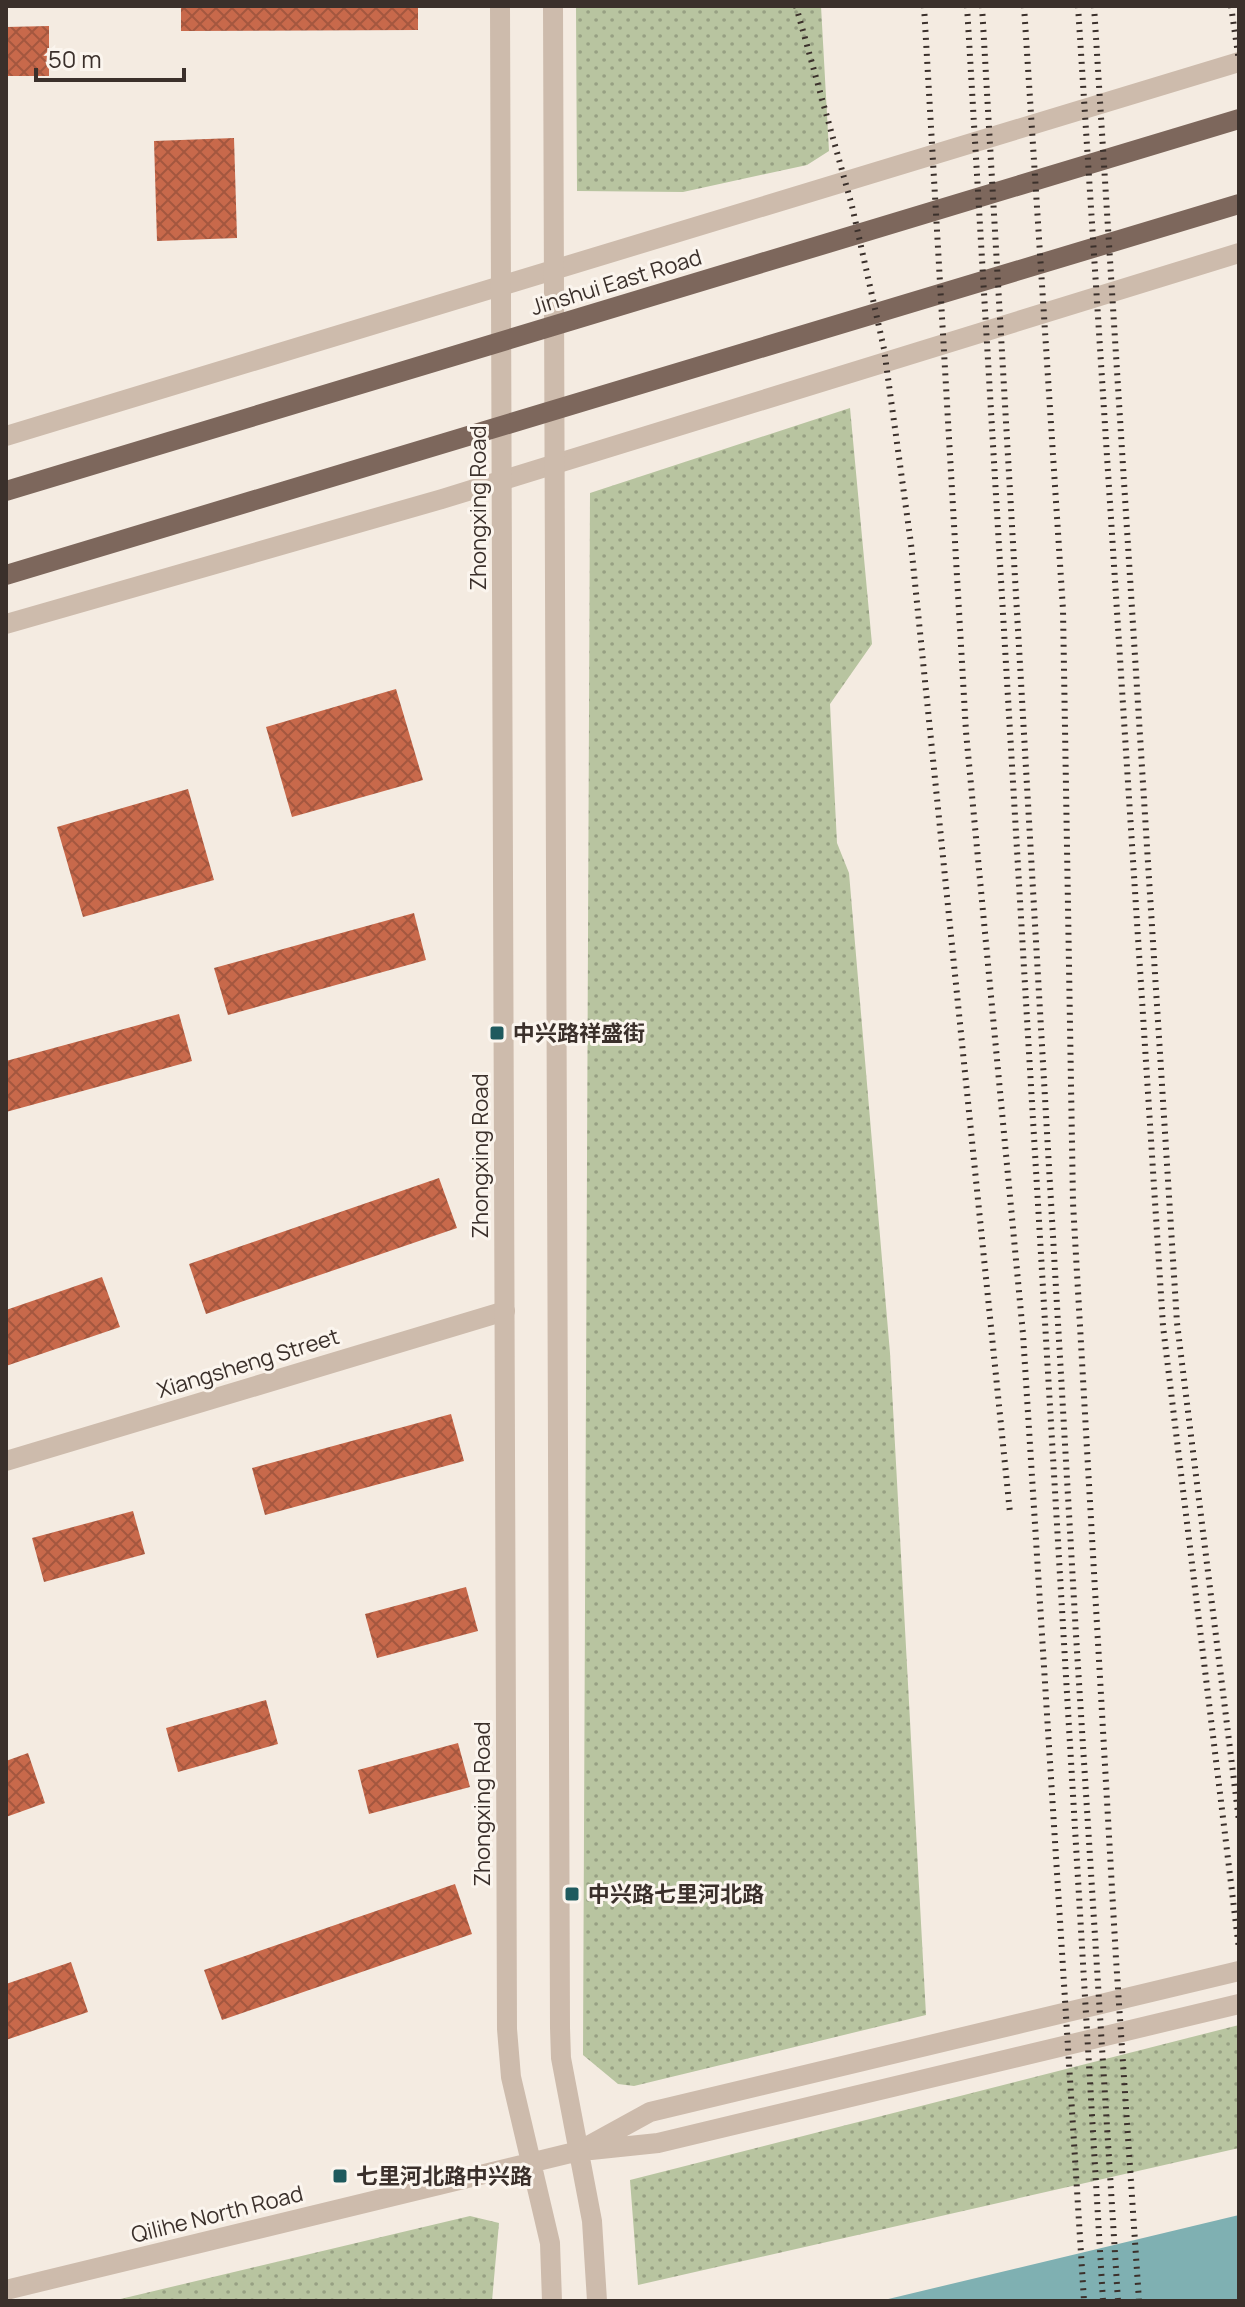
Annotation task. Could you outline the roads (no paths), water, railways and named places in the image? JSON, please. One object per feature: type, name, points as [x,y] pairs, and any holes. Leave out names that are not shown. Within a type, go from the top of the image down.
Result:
[{"type":"main road","name":"Jinshui East Road","points":[[6,491],[1239,119]]},
{"type":"main road","points":[[6,575],[1239,204]]},
{"type":"street","name":"Zhongxing Road","points":[[500,6],[507,2029],[511,2077],[550,2243],[552,2301]]},
{"type":"street","points":[[553,6],[560,2028],[561,2058],[592,2221],[597,2301]]},
{"type":"street","points":[[6,436],[1239,62]]},
{"type":"street","points":[[6,624],[502,481],[1239,253]]},
{"type":"street","name":"Xiangsheng Street","points":[[6,1461],[505,1311]]},
{"type":"street","points":[[579,2151],[650,2112],[1239,1971]]},
{"type":"street","points":[[579,2151],[658,2143],[1239,2004]]},
{"type":"street","name":"Qilihe North Road","points":[[6,2290],[579,2151]]},
{"type":"water","points":[[1239,2215],[1239,2301],[880,2301]]},
{"type":"railway","points":[[796,6],[852,206],[884,349],[911,544],[1010,1513]]},
{"type":"railway","points":[[924,6],[966,732],[1023,1334],[1084,2301]]},
{"type":"railway","points":[[967,6],[1103,2301]]},
{"type":"railway","points":[[982,6],[1076,1635],[1118,2301]]},
{"type":"railway","points":[[1024,6],[1063,610],[1073,1203],[1116,1959],[1139,2301]]},
{"type":"railway","points":[[1078,6],[1163,1326],[1239,1949]]},
{"type":"railway","points":[[1094,6],[1177,1323],[1239,1821]]},
{"type":"railway","points":[[1231,6],[1239,61]]},
{"type":"place","name":"中兴路祥盛街","points":[[497,1033]]},
{"type":"place","name":"中兴路七里河北路","points":[[572,1894]]},
{"type":"place","name":"七里河北路中兴路","points":[[340,2176]]}]
